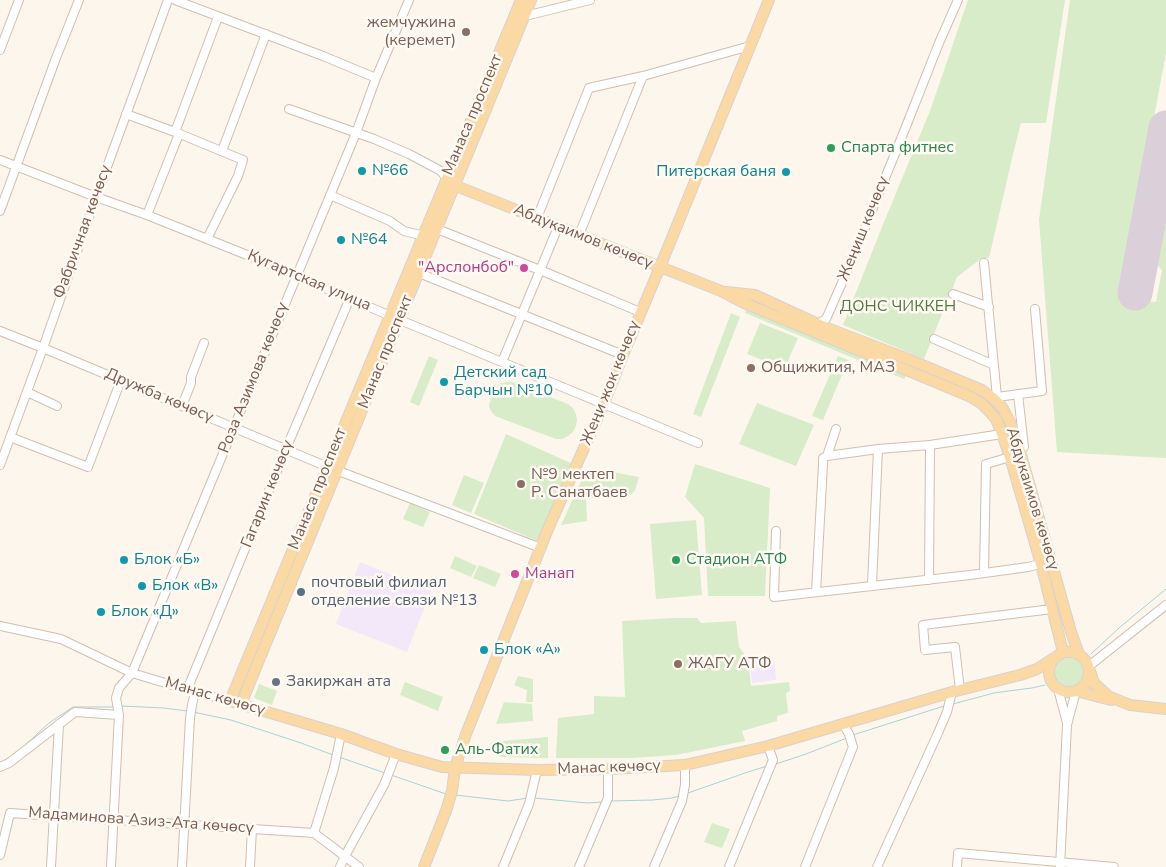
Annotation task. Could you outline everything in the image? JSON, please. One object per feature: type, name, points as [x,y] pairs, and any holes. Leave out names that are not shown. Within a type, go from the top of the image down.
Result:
[{"type":"main road","name":"Манаса проспект","points":[[230,701],[296,557],[333,469],[395,318],[423,236],[514,30],[521,0]]},
{"type":"main road","points":[[514,30],[525,16],[531,0]]},
{"type":"main road","name":"Жеңи жок көчөсү","points":[[424,867],[451,795],[460,749],[541,548],[604,404],[622,355],[769,0]]},
{"type":"main road","name":"Манас проспект","points":[[395,318],[419,273],[456,186],[486,97]]},
{"type":"main road","name":"Абдукаимов көчөсү","points":[[447,179],[456,186],[721,291],[744,303],[906,364],[982,390],[997,399],[1010,422],[1018,444],[1046,563],[1059,655]]},
{"type":"main road","name":"Абдукаимов көчөсү","points":[[721,291],[755,295],[822,321],[830,329],[906,364],[981,403],[996,419],[1002,434],[1079,654]]},
{"type":"main road","points":[[241,704],[296,557]]},
{"type":"main road","points":[[1020,675],[1037,669],[1059,655],[1072,652],[1079,654],[1087,662],[1094,683],[1108,696],[1130,704]]},
{"type":"main road","points":[[1050,680],[1048,670],[1052,661],[1059,655]]},
{"type":"main road","points":[[1020,675],[1035,675],[1050,680],[1063,692],[1070,692],[1082,688],[1086,683],[1089,677],[1089,668]]},
{"type":"main road","name":"Манас көчөсү","points":[[230,701],[341,734],[442,768],[608,769],[686,765],[768,746],[1020,675]]},
{"type":"main road","points":[[1076,691],[1130,704],[1166,709]]},
{"type":"street","points":[[0,50],[20,0]]},
{"type":"street","points":[[0,211],[79,0]]},
{"type":"street","name":"Фабричная көчөсү","points":[[0,465],[168,0]]},
{"type":"street","points":[[175,0],[376,78]]},
{"type":"street","name":"Роза Азимова көчөсү","points":[[118,714],[116,698],[119,688],[132,673],[356,133],[376,78],[409,0]]},
{"type":"street","points":[[525,16],[590,0]]},
{"type":"street","name":"Жеңиш көчөсү","points":[[822,321],[849,267],[958,0]]},
{"type":"street","points":[[147,215],[218,17]]},
{"type":"street","points":[[222,151],[266,34]]},
{"type":"street","points":[[537,218],[589,88],[643,76],[750,46]]},
{"type":"street","points":[[579,235],[643,76]]},
{"type":"street","points":[[289,108],[409,154],[441,171],[447,179]]},
{"type":"street","points":[[126,114],[243,160],[238,176],[207,239]]},
{"type":"street","name":"Кугартская улица","points":[[0,160],[147,215],[296,275],[395,318],[698,443]]},
{"type":"street","points":[[330,195],[390,221],[404,231],[423,236],[436,234],[540,270],[640,312]]},
{"type":"street","points":[[502,362],[558,227]]},
{"type":"street","points":[[984,263],[997,399],[1042,391],[1035,309]]},
{"type":"street","points":[[419,273],[622,355]]},
{"type":"street","points":[[952,294],[989,307]]},
{"type":"street","name":"Гагарин көчөсү","points":[[182,867],[192,705],[191,691],[286,450],[350,298]]},
{"type":"street","name":"Дружба көчөсү","points":[[0,331],[333,469],[541,548]]},
{"type":"street","points":[[934,339],[994,365]]},
{"type":"street","points":[[182,406],[204,343]]},
{"type":"street","points":[[10,437],[88,467],[121,380]]},
{"type":"street","points":[[27,392],[56,406]]},
{"type":"street","points":[[1018,394],[1024,447]]},
{"type":"street","points":[[827,456],[836,429]]},
{"type":"street","points":[[816,592],[823,458],[878,449],[930,445],[1002,434]]},
{"type":"street","points":[[929,580],[930,445]]},
{"type":"street","points":[[872,586],[878,449]]},
{"type":"street","points":[[984,573],[986,464],[1010,458]]},
{"type":"street","points":[[776,531],[774,596],[929,580],[1046,563]]},
{"type":"street","points":[[1089,668],[1166,605]]},
{"type":"street","points":[[877,867],[954,694],[955,647],[925,650],[923,626],[1052,609]]},
{"type":"street","name":"Манас көчөсү","points":[[0,626],[61,640],[132,673],[230,701]]},
{"type":"street","points":[[1058,689],[1067,725]]},
{"type":"street","points":[[1060,865],[1067,725],[1076,691]]},
{"type":"street","points":[[0,767],[9,763],[75,712],[118,714],[111,867]]},
{"type":"street","points":[[52,867],[59,724]]},
{"type":"street","points":[[806,867],[853,747],[843,724]]},
{"type":"street","points":[[341,734],[334,768],[314,833],[360,867]]},
{"type":"street","points":[[729,867],[773,760],[768,746]]},
{"type":"street","points":[[340,867],[344,856],[384,785],[396,754]]},
{"type":"street","points":[[654,867],[682,801],[686,765]]},
{"type":"street","points":[[579,867],[608,798],[608,769]]},
{"type":"street","points":[[503,867],[529,804],[537,770]]},
{"type":"street","name":"Мадаминова Азиз-Ата көчөсү","points":[[0,854],[10,813],[314,833]]},
{"type":"street","points":[[250,867],[252,828]]},
{"type":"street","points":[[957,867],[958,853],[1060,865],[1114,867]]},
{"type":"street","points":[[1008,867],[1009,858]]},
{"type":"shaded area","points":[[360,562],[431,591],[407,652],[336,624]]},
{"type":"shaded area","points":[[774,660],[776,680],[752,683],[750,663]]},
{"type":"green space","name":"ДОНС ЧИККЕН","points":[[968,0],[1065,0],[1046,123],[1021,123],[989,258],[982,258],[957,277],[924,359],[843,325],[930,111]]},
{"type":"green space","points":[[1070,0],[1166,0],[1166,53],[1120,299],[1148,304],[1149,301],[1156,302],[1162,270],[1157,265],[1156,259],[1161,226],[1166,218],[1166,458],[1057,452],[1039,220]]},
{"type":"green space","points":[[746,309],[906,376],[904,379],[745,313]]},
{"type":"green space","points":[[731,313],[740,317],[701,417],[693,414]]},
{"type":"green space","points":[[760,323],[798,338],[787,363],[777,359],[775,365],[747,354]]},
{"type":"green space","points":[[429,356],[438,360],[419,406],[410,402]]},
{"type":"green space","points":[[838,356],[848,360],[823,420],[812,416]]},
{"type":"green space","points":[[911,364],[971,389],[988,399],[998,409],[1014,447],[1045,560],[997,416],[910,367]]},
{"type":"green space","points":[[512,382],[568,404],[576,414],[576,426],[573,432],[562,439],[556,439],[495,416],[489,406],[492,394],[499,384]]},
{"type":"green space","points":[[757,403],[814,425],[796,466],[739,444]]},
{"type":"green space","points":[[506,434],[573,464],[542,543],[474,514]]},
{"type":"green space","points":[[695,464],[770,488],[765,596],[708,596],[704,518],[685,497]]},
{"type":"green space","points":[[613,472],[639,477],[635,490],[631,495],[586,499],[587,521],[561,525],[582,479],[596,479]]},
{"type":"green space","points":[[464,475],[484,483],[471,513],[452,505]]},
{"type":"green space","points":[[410,503],[430,512],[423,527],[403,519]]},
{"type":"green space","name":"Стадион АТФ","points":[[696,520],[702,595],[656,599],[650,524]]},
{"type":"green space","points":[[455,556],[477,566],[471,577],[450,568]]},
{"type":"green space","points":[[479,565],[501,574],[495,587],[473,578]]},
{"type":"green space","points":[[697,618],[701,623],[736,621],[739,647],[748,659],[751,686],[789,682],[790,691],[786,693],[788,713],[777,716],[777,721],[742,731],[745,741],[676,755],[632,758],[556,758],[558,718],[594,714],[594,696],[625,697],[622,621]]},
{"type":"green space","points":[[1069,658],[1080,662],[1084,673],[1080,684],[1069,688],[1058,684],[1054,673],[1058,662]]},
{"type":"green space","points":[[518,676],[533,679],[533,702],[526,702],[527,690],[514,685]]},
{"type":"green space","points":[[405,682],[443,697],[438,711],[400,695]]},
{"type":"green space","points":[[259,684],[277,691],[272,705],[254,698]]},
{"type":"green space","points":[[504,702],[532,704],[533,721],[496,724]]},
{"type":"green space","points":[[548,737],[548,758],[499,757],[500,750],[490,747],[491,742]]},
{"type":"green space","points":[[712,823],[730,829],[722,848],[704,842]]},
{"type":"waterway","points":[[1091,654],[1166,589]]},
{"type":"waterway","points":[[953,704],[994,693],[1045,685]]},
{"type":"waterway","points":[[121,706],[187,711]]},
{"type":"waterway","points":[[853,735],[944,706]]},
{"type":"waterway","points":[[21,749],[49,723],[73,707],[115,707]]},
{"type":"waterway","points":[[193,712],[231,720],[333,755]]},
{"type":"waterway","points":[[776,764],[847,738]]},
{"type":"waterway","points":[[0,763],[10,757]]},
{"type":"waterway","points":[[339,757],[385,773]]},
{"type":"waterway","points":[[688,793],[767,766]]},
{"type":"waterway","points":[[391,775],[446,794]]},
{"type":"waterway","points":[[455,795],[508,801],[528,798]]},
{"type":"waterway","points":[[611,801],[653,800],[679,796]]},
{"type":"waterway","points":[[534,798],[587,803],[602,802]]},
{"type":"taxiway","points":[[1152,201],[1166,203]]},
{"type":"runway","points":[[1135,293],[1166,128]]},
{"type":"place","name":"жемчужина (керемет)","points":[[466,32]]},
{"type":"place","name":"Спарта фитнес","points":[[831,148]]},
{"type":"place","name":"№66","points":[[362,171]]},
{"type":"place","name":"Питерская баня","points":[[786,172]]},
{"type":"place","name":"№64","points":[[341,240]]},
{"type":"place","name":"\"Арслонбоб\"","points":[[524,268]]},
{"type":"place","name":"Общижития, МАЗ","points":[[751,368]]},
{"type":"place","name":"Детский сад Барчын №10","points":[[444,382]]},
{"type":"place","name":"№9 мектеп Р. Санатбаев","points":[[521,484]]},
{"type":"place","name":"Блок «Б»","points":[[124,560]]},
{"type":"place","name":"Стадион АТФ","points":[[676,560]]},
{"type":"place","name":"Манап","points":[[515,574]]},
{"type":"place","name":"Блок «В»","points":[[142,586]]},
{"type":"place","name":"почтовый филиал отделение связи №13","points":[[301,592]]},
{"type":"place","name":"Блок «Д»","points":[[101,612]]},
{"type":"place","name":"Блок «А»","points":[[484,650]]},
{"type":"place","name":"ЖАГУ АТФ","points":[[678,664]]},
{"type":"place","name":"Закиржан ата","points":[[276,682]]},
{"type":"place","name":"Аль-Фатих","points":[[445,750]]}]
